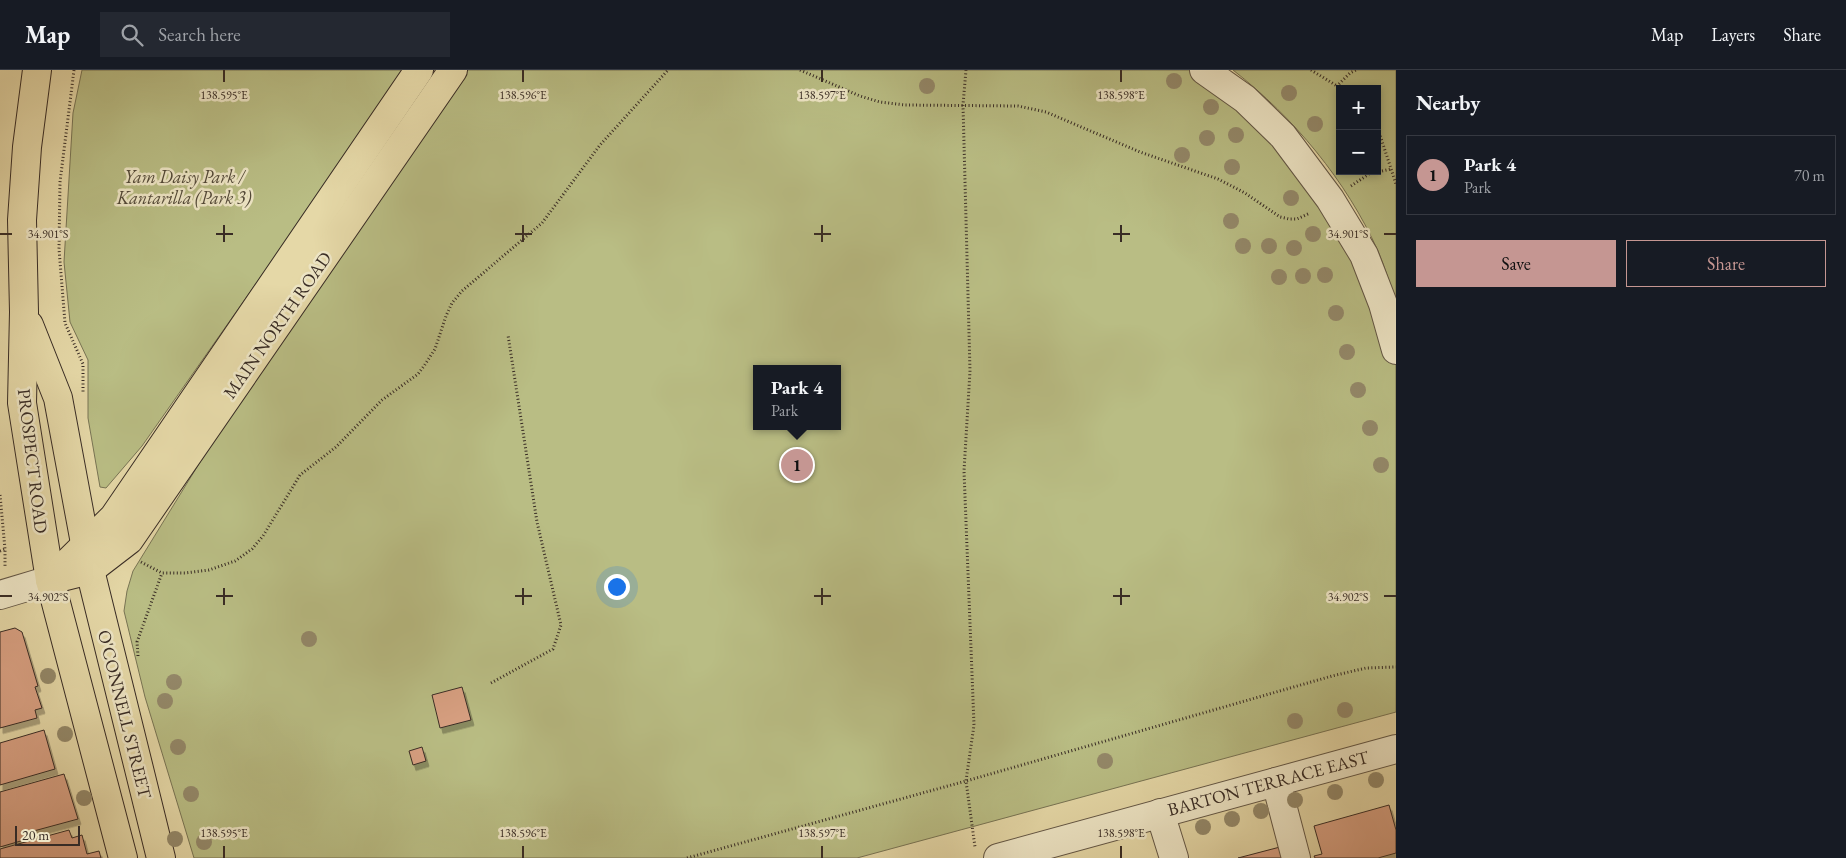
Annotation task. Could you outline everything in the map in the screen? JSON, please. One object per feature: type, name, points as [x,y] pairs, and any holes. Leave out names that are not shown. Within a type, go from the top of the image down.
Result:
[{"type":"main road","name":"PROSPECT ROAD","points":[[37,70],[27,147],[22,213],[21,263],[24,312],[22,403],[50,580]]},
{"type":"main road","name":"MAIN NORTH ROAD","points":[[87,558],[419,70]]},
{"type":"main road","name":"MAIN NORTH ROAD","points":[[87,558],[129,540],[453,70]]},
{"type":"main road","name":"PROSPECT ROAD","points":[[24,312],[58,398],[87,558]]},
{"type":"main road","points":[[87,558],[50,580],[123,858]]},
{"type":"main road","name":"O'CONNELL STREET","points":[[87,558],[161,858]]},
{"type":"street","points":[[1204,70],[1244,98],[1282,136],[1330,200],[1364,255],[1383,304],[1396,350]]},
{"type":"street","points":[[0,596],[50,580]]},
{"type":"street","name":"BARTON TERRACE EAST","points":[[987,853],[1160,813],[1395,749]]},
{"type":"street","points":[[1276,782],[1296,858]]},
{"type":"street","points":[[1160,813],[1174,858]]},
{"type":"path","points":[[74,70],[60,182],[59,249],[65,323],[83,364],[83,394]]},
{"type":"path","points":[[136,560],[162,573],[184,573],[209,570],[235,561],[252,549],[263,536],[300,475],[336,447],[382,400],[418,374],[435,349],[452,302],[462,291],[542,223],[600,145],[668,70]]},
{"type":"path","points":[[800,70],[860,96],[880,102],[906,105],[1018,106],[1046,112],[1140,152],[1218,180],[1244,193],[1280,217],[1297,219],[1316,209]]},
{"type":"path","points":[[966,70],[964,105],[970,371],[964,470],[974,725],[966,781],[987,853]]},
{"type":"path","points":[[1311,70],[1338,85],[1350,73],[1356,70]]},
{"type":"path","points":[[1378,130],[1396,184]]},
{"type":"path","points":[[1381,171],[1391,169]]},
{"type":"path","points":[[1346,189],[1365,175]]},
{"type":"path","points":[[491,683],[553,649],[561,625],[537,522],[508,335]]},
{"type":"path","points":[[0,495],[6,567]]},
{"type":"path","points":[[0,551],[6,549]]},
{"type":"path","points":[[139,660],[137,642],[162,573]]},
{"type":"path","points":[[687,858],[966,781],[1332,676],[1366,668],[1396,667]]},
{"type":"green space","name":"Yam Daisy Park / Kantarilla (Park 3)","points":[[82,70],[406,70],[142,446],[106,488],[100,487],[88,418],[88,360],[70,322],[64,262],[73,113]]},
{"type":"green space","points":[[460,70],[1193,70],[1242,101],[1328,203],[1396,359],[1396,712],[857,858],[194,858],[145,697],[124,611],[133,571],[309,285]]},
{"type":"green space","points":[[1233,70],[1396,70],[1396,302],[1378,251],[1350,200],[1316,152],[1277,109]]},
{"type":"building","points":[[15,628],[22,632],[38,686],[35,687],[42,708],[35,710],[37,718],[0,728],[0,632]]},
{"type":"building","points":[[462,687],[471,720],[440,728],[432,695]]},
{"type":"building","points":[[44,730],[55,769],[0,785],[0,743]]},
{"type":"building","points":[[422,747],[426,761],[413,765],[409,751]]},
{"type":"building","points":[[64,774],[78,819],[30,832],[31,838],[0,847],[0,792]]},
{"type":"building","points":[[1389,805],[1396,830],[1396,853],[1378,858],[1315,858],[1314,856],[1322,854],[1314,826]]},
{"type":"building","points":[[69,830],[72,838],[82,835],[87,854],[99,851],[101,858],[0,858],[0,849]]},
{"type":"building","points":[[1280,847],[1283,858],[1238,858]]},
{"type":"place","name":"Park 4","points":[[797,465]]}]
